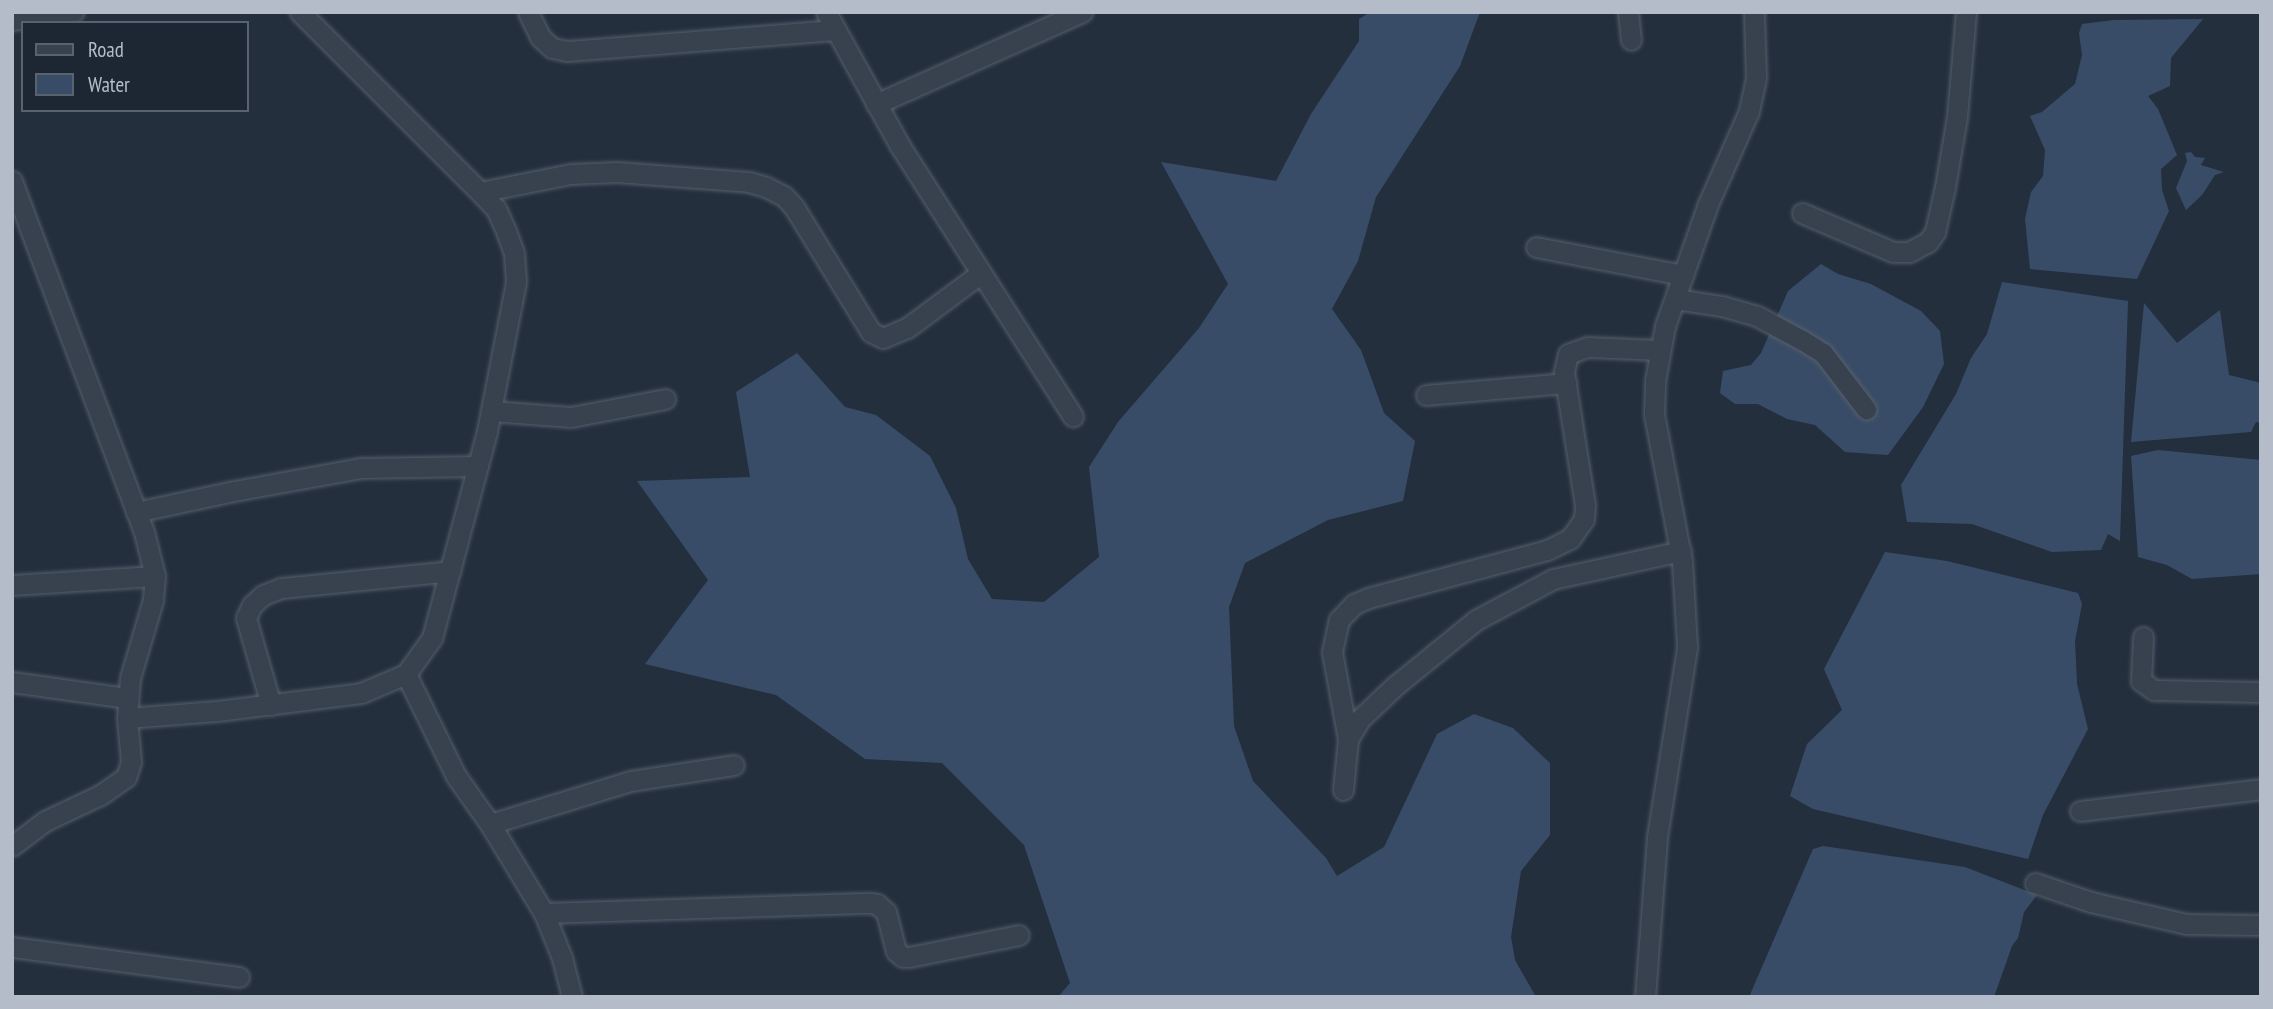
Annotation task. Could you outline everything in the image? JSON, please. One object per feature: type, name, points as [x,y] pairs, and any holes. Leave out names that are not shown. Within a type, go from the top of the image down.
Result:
[{"type":"street","points":[[12,20],[73,12]]},
{"type":"street","points":[[12,682],[128,708],[271,705],[361,693],[406,674],[432,638],[491,411],[516,282],[514,253],[496,209],[300,12]]},
{"type":"street","points":[[528,12],[540,37],[552,48],[568,51],[830,21],[876,104],[1073,416]]},
{"type":"street","points":[[876,104],[1082,12]]},
{"type":"street","points":[[1628,12],[1631,40]]},
{"type":"street","points":[[1644,997],[1657,837],[1687,647],[1681,551],[1654,414],[1655,381],[1660,350],[1683,275],[1708,204],[1751,102],[1756,77],[1754,12]]},
{"type":"street","points":[[1802,213],[1893,252],[1909,252],[1928,242],[1935,232],[1957,117],[1966,12]]},
{"type":"street","points":[[480,192],[570,174],[617,172],[749,182],[766,187],[784,197],[794,207],[871,332],[883,338],[907,328],[981,272]]},
{"type":"street","points":[[12,846],[45,821],[100,795],[126,776],[131,762],[128,708],[133,662],[153,600],[155,576],[136,512],[13,185]]},
{"type":"street","points":[[1536,247],[1683,275]]},
{"type":"street","points":[[1675,299],[1722,306],[1757,316],[1802,340],[1823,353],[1866,409]]},
{"type":"street","points":[[1343,790],[1348,738],[1332,643],[1339,620],[1354,604],[1547,550],[1570,539],[1584,519],[1584,505],[1565,361],[1576,349],[1660,350]]},
{"type":"street","points":[[1426,395],[1566,383]]},
{"type":"street","points":[[491,411],[571,417],[665,398]]},
{"type":"street","points":[[136,512],[246,488],[360,468],[478,466]]},
{"type":"street","points":[[1348,738],[1360,719],[1395,684],[1486,614],[1563,575],[1681,551]]},
{"type":"street","points":[[271,705],[246,618],[252,605],[263,595],[281,588],[450,571]]},
{"type":"street","points":[[12,585],[155,576]]},
{"type":"street","points":[[2143,637],[2140,673],[2146,686],[2154,690],[2261,692]]},
{"type":"street","points":[[406,674],[439,746],[544,913],[562,958],[572,997]]},
{"type":"street","points":[[490,824],[631,781],[734,765]]},
{"type":"street","points":[[2080,811],[2261,789]]},
{"type":"street","points":[[2035,883],[2091,902],[2186,924],[2261,925]]},
{"type":"street","points":[[544,913],[870,903],[877,904],[886,912],[896,951],[909,957],[1019,935]]},
{"type":"street","points":[[12,947],[239,977]]},
{"type":"water","points":[[1370,12],[1480,12],[1460,66],[1376,197],[1358,261],[1332,309],[1361,350],[1384,413],[1415,441],[1403,501],[1328,520],[1245,563],[1229,607],[1234,726],[1253,781],[1326,858],[1337,876],[1384,847],[1437,734],[1474,714],[1513,728],[1550,763],[1550,835],[1521,871],[1511,937],[1515,960],[1536,997],[1058,997],[1070,983],[1024,845],[942,763],[865,759],[776,695],[645,664],[708,580],[637,481],[750,477],[736,392],[797,353],[845,407],[876,415],[930,456],[956,508],[968,559],[992,599],[1044,602],[1099,557],[1089,467],[1118,422],[1199,328],[1228,284],[1161,162],[1276,181],[1311,114],[1359,41],[1359,19]]},
{"type":"water","points":[[2203,19],[2171,58],[2170,86],[2148,96],[2158,109],[2177,155],[2161,169],[2162,190],[2169,211],[2137,279],[2030,269],[2025,219],[2031,192],[2043,176],[2045,150],[2030,116],[2042,112],[2075,84],[2082,55],[2079,33],[2082,24],[2114,20]]},
{"type":"water","points":[[2191,152],[2195,157],[2205,158],[2201,165],[2224,172],[2215,175],[2202,195],[2186,210],[2176,188],[2187,161],[2185,153]]},
{"type":"water","points":[[1821,264],[1838,274],[1871,284],[1921,311],[1940,331],[1944,364],[1923,407],[1888,455],[1845,452],[1815,425],[1787,419],[1758,404],[1735,404],[1720,393],[1723,371],[1751,365],[1761,353],[1788,291]]},
{"type":"water","points":[[2002,282],[2128,301],[2120,541],[2108,534],[2101,550],[2052,552],[1972,524],[1907,522],[1901,485],[1956,394],[1971,358],[1987,334]]},
{"type":"water","points":[[2144,303],[2177,343],[2220,310],[2229,375],[2261,383],[2261,423],[2256,422],[2251,432],[2131,442]]},
{"type":"water","points":[[2158,450],[2261,460],[2261,574],[2192,579],[2167,565],[2138,557],[2131,456]]},
{"type":"water","points":[[1885,552],[1947,561],[2078,593],[2082,604],[2075,641],[2077,684],[2088,729],[2043,815],[2028,859],[1813,809],[1790,796],[1807,744],[1842,710],[1824,669]]},
{"type":"water","points":[[1823,846],[1965,867],[2037,895],[2024,912],[2018,938],[2012,946],[1994,997],[1749,997],[1813,849]]}]
